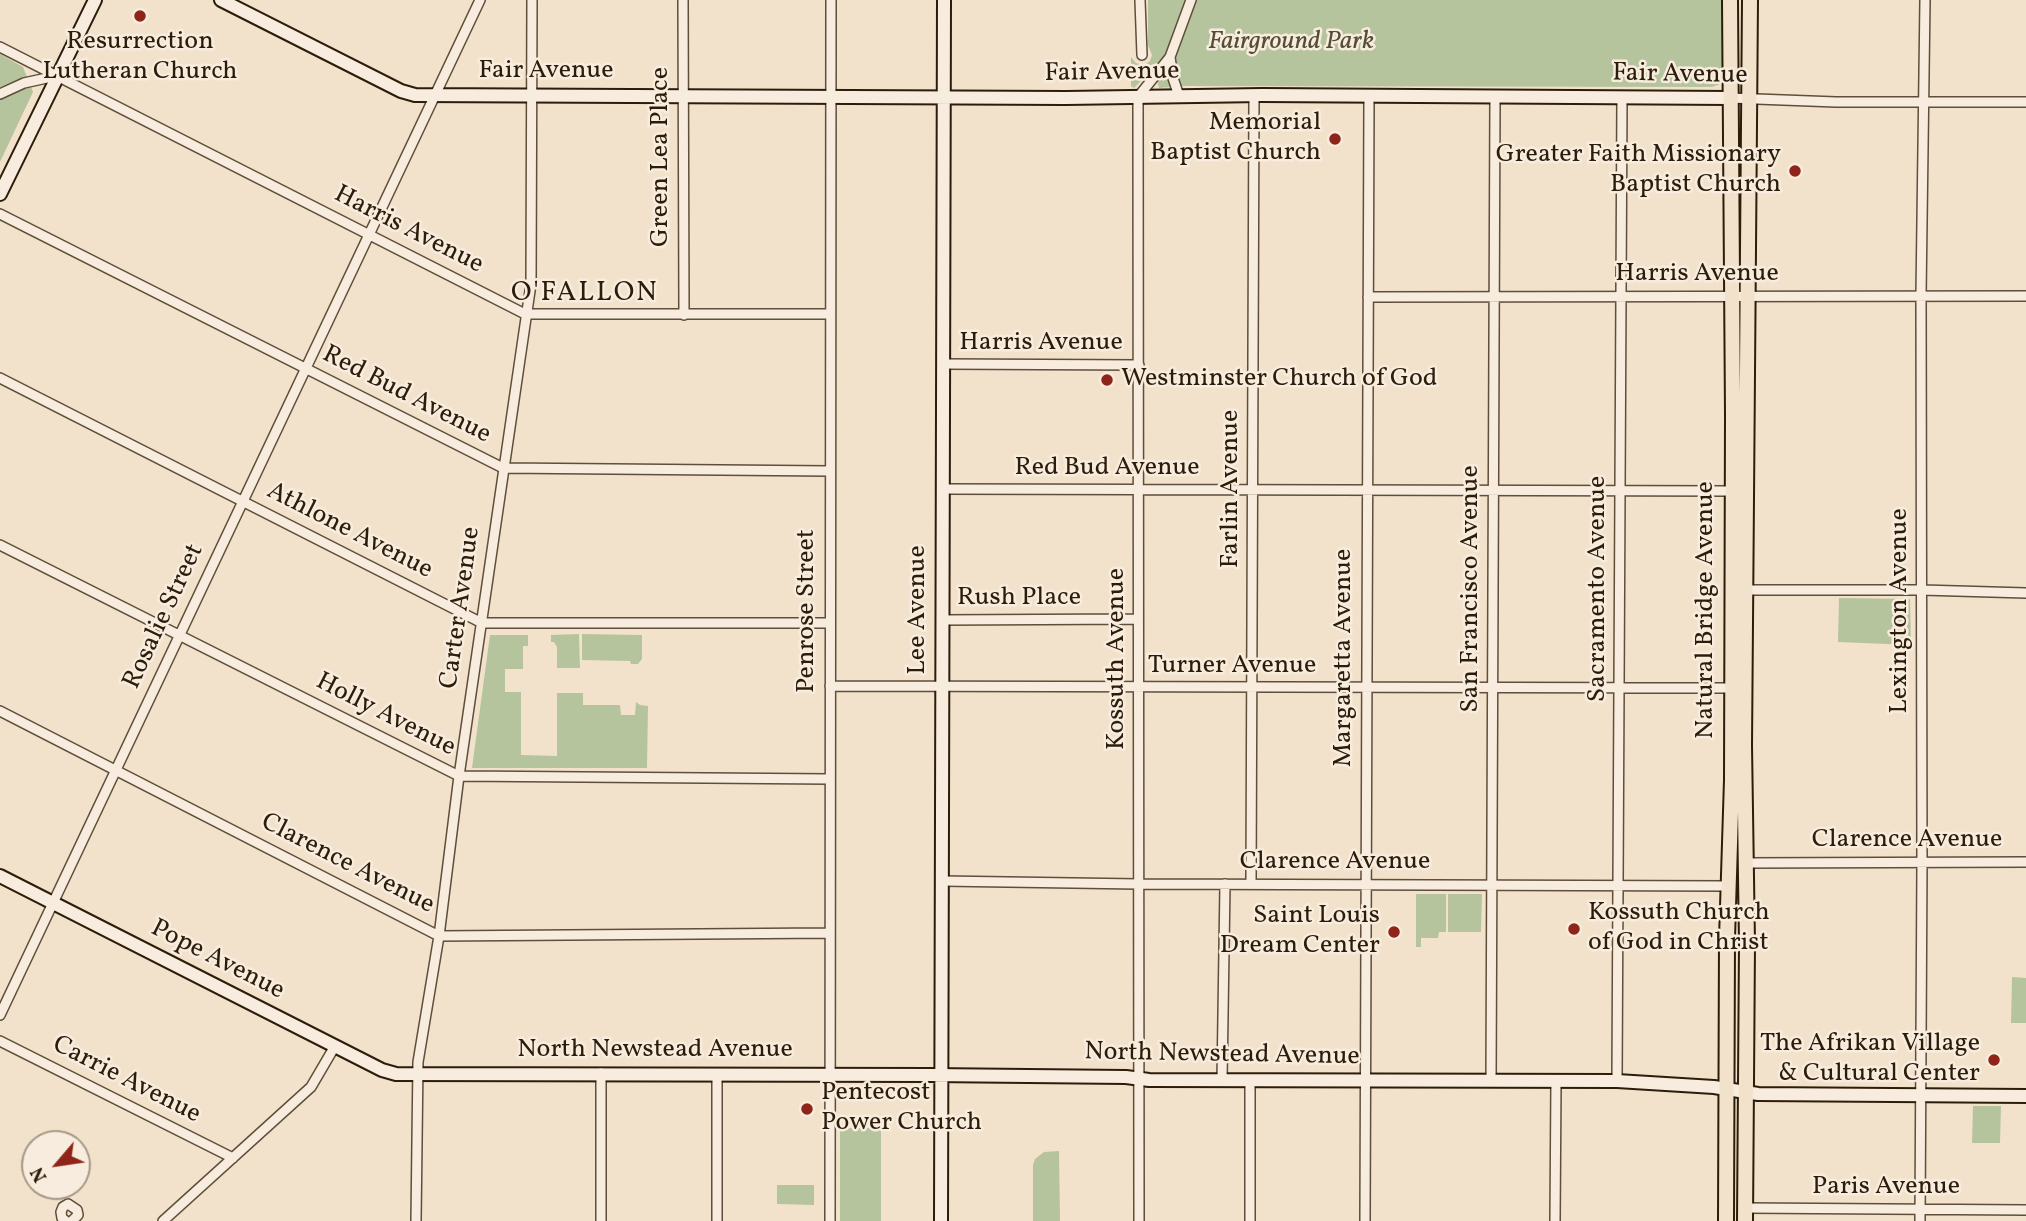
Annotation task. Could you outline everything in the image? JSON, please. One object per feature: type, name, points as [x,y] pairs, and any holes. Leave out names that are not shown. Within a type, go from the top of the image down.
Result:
[{"type":"main road","name":"Natural Bridge Avenue","points":[[1726,1221],[1728,886],[1732,780],[1731,0]]},
{"type":"main road","points":[[1731,0],[1737,23],[1739,78],[1750,100]]},
{"type":"main road","name":"Natural Bridge Avenue","points":[[1745,1214],[1745,590],[1751,0]]},
{"type":"main road","points":[[1730,98],[1740,123],[1741,180],[1748,214]]},
{"type":"main road","points":[[1727,977],[1735,1018],[1737,1075],[1745,1092]]},
{"type":"main road","points":[[1727,1088],[1734,1100],[1737,1170],[1745,1214]]},
{"type":"street","points":[[0,194],[95,0]]},
{"type":"street","name":"Fair Avenue","points":[[221,0],[401,92],[415,95],[1254,95],[2026,102]]},
{"type":"street","points":[[435,94],[480,0]]},
{"type":"street","name":"Carter Avenue","points":[[416,1221],[417,1073],[439,936],[531,270],[532,0]]},
{"type":"street","name":"Green Lea Place","points":[[683,0],[684,314]]},
{"type":"street","name":"Penrose Street","points":[[831,0],[831,1221]]},
{"type":"street","name":"Lee Avenue","points":[[942,1221],[944,0]]},
{"type":"street","points":[[1140,0],[1142,55]]},
{"type":"street","points":[[1138,97],[1170,57],[1191,0]]},
{"type":"street","name":"Lexington Avenue","points":[[1920,1221],[1921,295],[1925,0]]},
{"type":"street","name":"Harris Avenue","points":[[0,47],[526,314],[830,314]]},
{"type":"street","points":[[1170,57],[1174,84],[1180,96]]},
{"type":"street","points":[[0,94],[24,83],[57,76]]},
{"type":"street","name":"Rosalie Street","points":[[0,1015],[435,94]]},
{"type":"street","name":"Farlin Avenue","points":[[1251,884],[1254,95]]},
{"type":"street","name":"Margaretta Avenue","points":[[1365,1221],[1369,96]]},
{"type":"street","name":"Kossuth Avenue","points":[[1138,97],[1139,1221]]},
{"type":"street","name":"San Francisco Avenue","points":[[1491,1081],[1495,97]]},
{"type":"street","name":"Sacramento Avenue","points":[[1617,1081],[1622,97]]},
{"type":"street","name":"Red Bud Avenue","points":[[0,214],[503,468],[829,471]]},
{"type":"street","name":"Harris Avenue","points":[[1368,297],[2026,296]]},
{"type":"street","name":"Harris Avenue","points":[[944,364],[1139,365]]},
{"type":"street","name":"Athlone Avenue","points":[[0,378],[482,622],[830,623]]},
{"type":"street","name":"Red Bud Avenue","points":[[943,489],[1732,491]]},
{"type":"street","name":"Holly Avenue","points":[[0,545],[459,776],[829,779]]},
{"type":"street","points":[[1745,590],[2026,593]]},
{"type":"street","name":"Rush Place","points":[[942,620],[1138,619]]},
{"type":"street","points":[[830,686],[942,687]]},
{"type":"street","name":"Turner Avenue","points":[[942,687],[1731,688]]},
{"type":"street","name":"Clarence Avenue","points":[[0,711],[439,936],[829,933]]},
{"type":"street","name":"Clarence Avenue","points":[[1746,863],[2026,862]]},
{"type":"street","name":"Pope Avenue","points":[[0,876],[386,1072],[417,1073]]},
{"type":"street","name":"Clarence Avenue","points":[[942,881],[1728,886]]},
{"type":"street","points":[[1222,1080],[1225,884]]},
{"type":"street","name":"Carrie Avenue","points":[[0,1041],[233,1158]]},
{"type":"street","points":[[163,1221],[311,1087],[335,1046]]},
{"type":"street","name":"North Newstead Avenue","points":[[417,1073],[1617,1081],[1727,1088],[1745,1092],[2026,1096]]},
{"type":"street","points":[[601,1073],[601,1221]]},
{"type":"street","points":[[717,1074],[717,1221]]},
{"type":"street","points":[[1250,1080],[1250,1221]]},
{"type":"street","points":[[1555,1221],[1556,1081]]},
{"type":"street","name":"Paris Avenue","points":[[1745,1214],[1920,1209],[2026,1210]]},
{"type":"green space","name":"Fairground Park","points":[[1148,0],[1723,0],[1722,78],[1720,84],[1712,87],[1159,88],[1154,68],[1134,88],[1131,86],[1131,57],[1136,63],[1144,65],[1150,61],[1152,55],[1148,45]]},
{"type":"green space","points":[[0,54],[23,67],[33,92],[0,162]]},
{"type":"green space","points":[[1839,598],[1910,599],[1911,645],[1838,642]]},
{"type":"green space","points":[[579,634],[580,668],[557,668],[557,647],[551,642],[551,635]]},
{"type":"green space","points":[[582,634],[642,635],[642,659],[638,664],[631,664],[630,661],[582,660]]},
{"type":"green space","points":[[490,635],[528,635],[528,646],[523,646],[523,669],[505,669],[505,692],[521,692],[521,755],[557,756],[557,693],[583,693],[583,705],[620,705],[621,715],[635,715],[636,702],[648,706],[647,768],[472,768]]},
{"type":"green space","points":[[1416,894],[1446,894],[1446,932],[1439,932],[1438,938],[1421,938],[1421,947],[1416,947]]},
{"type":"green space","points":[[1448,894],[1482,894],[1481,932],[1448,932]]},
{"type":"green space","points":[[2012,977],[2026,978],[2026,1023],[2011,1023]]},
{"type":"green space","points":[[1973,1106],[2001,1106],[2000,1143],[1972,1143]]},
{"type":"green space","points":[[840,1128],[881,1128],[881,1221],[840,1221]]},
{"type":"green space","points":[[1059,1151],[1060,1221],[1033,1221],[1035,1159],[1044,1152]]},
{"type":"green space","points":[[777,1185],[814,1185],[814,1205],[777,1204]]},
{"type":"place","name":"Resurrection Lutheran Church","points":[[140,16]]},
{"type":"place","name":"Memorial Baptist Church","points":[[1335,139]]},
{"type":"place","name":"Greater Faith Missionary Baptist Church","points":[[1795,171]]},
{"type":"place","name":"Westminster Church of God","points":[[1107,380]]},
{"type":"place","name":"Kossuth Church of God in Christ","points":[[1574,929]]},
{"type":"place","name":"Saint Louis Dream Center","points":[[1394,932]]},
{"type":"place","name":"The Afrikan Village & Cultural Center","points":[[1994,1060]]},
{"type":"place","name":"Pentecost Power Church","points":[[807,1109]]},
{"type":"district","name":"O'FALLON","points":[[585,295]]}]
